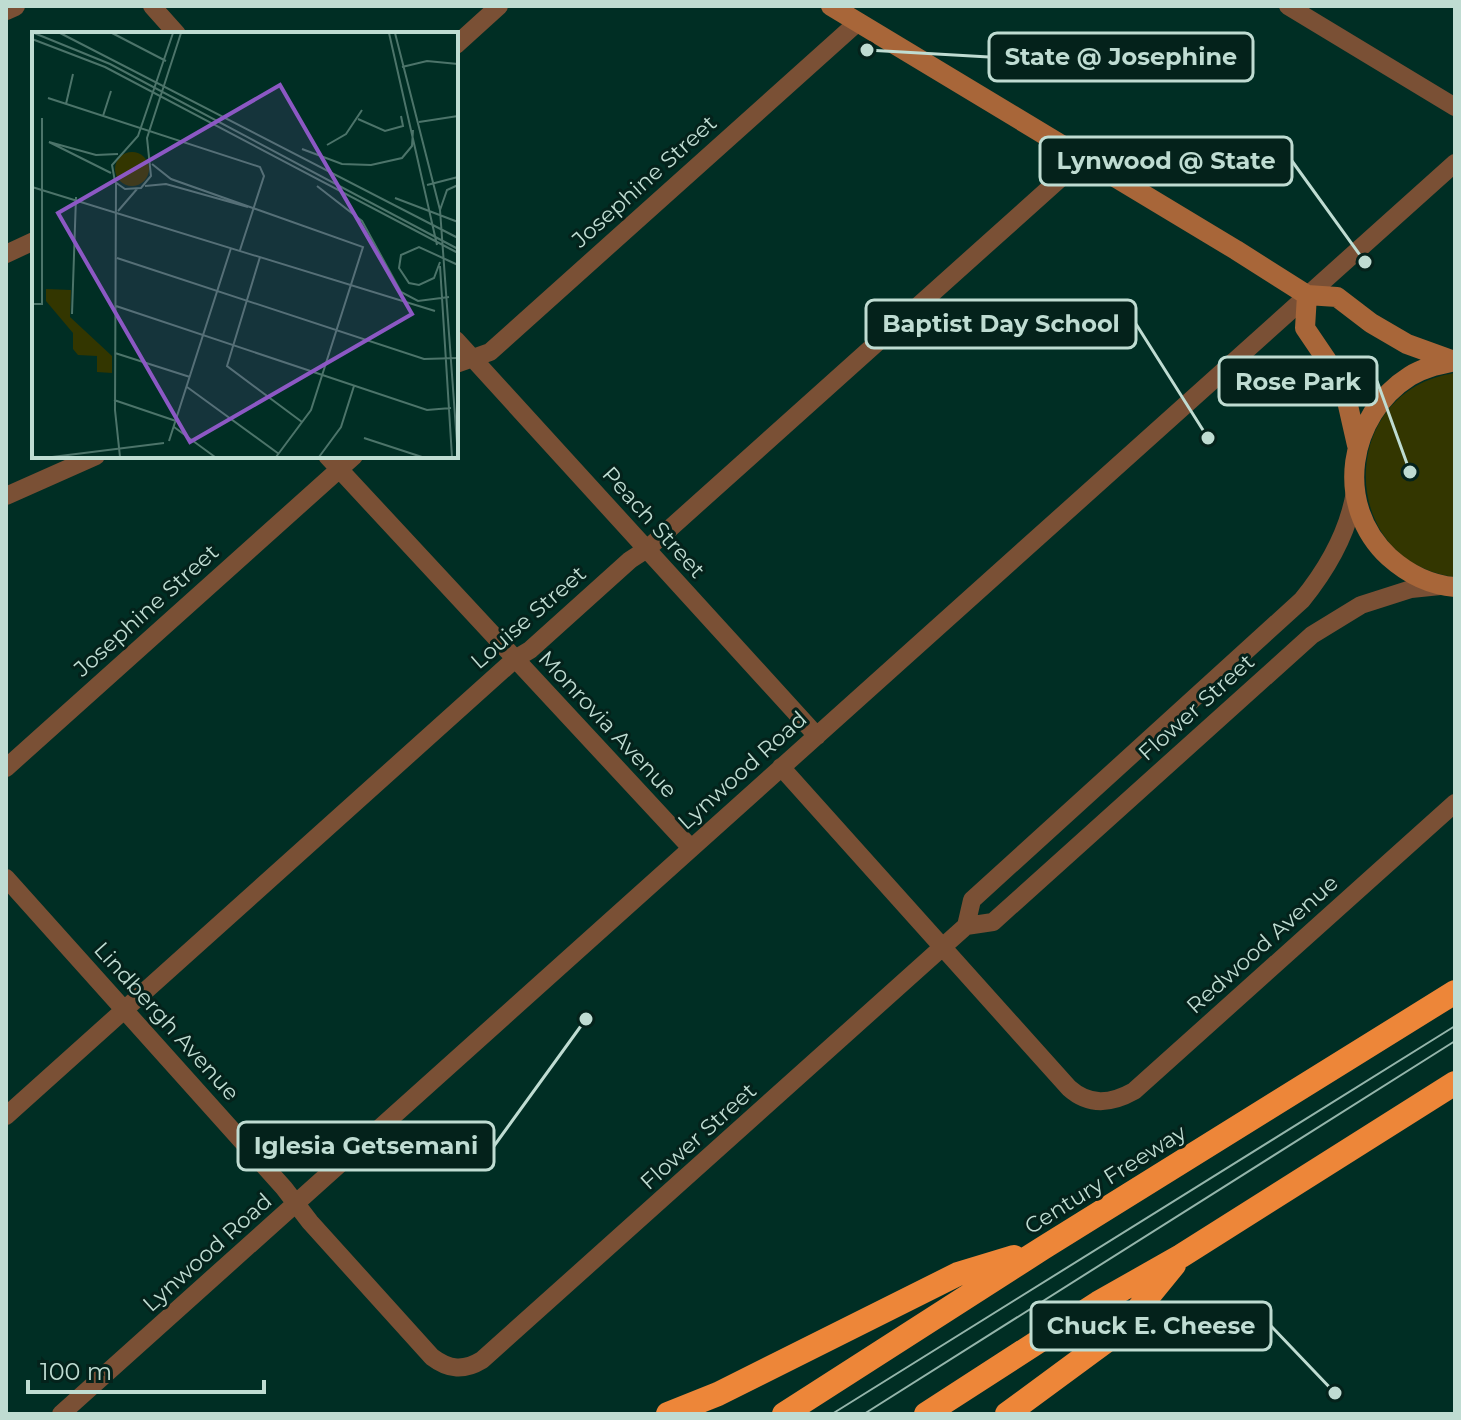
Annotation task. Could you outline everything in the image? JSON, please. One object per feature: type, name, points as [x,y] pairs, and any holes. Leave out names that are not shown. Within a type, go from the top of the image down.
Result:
[{"type":"highway","name":"Century Freeway","points":[[784,1414],[1043,1248],[1455,992]]},
{"type":"highway","points":[[926,1414],[1098,1303],[1181,1256],[1455,1083]]},
{"type":"highway","points":[[668,1414],[718,1394],[958,1274],[1043,1248]]},
{"type":"highway","points":[[1007,1414],[1121,1330],[1181,1256]]},
{"type":"main road","points":[[831,6],[1307,295],[1337,297],[1371,323],[1407,344],[1455,361]]},
{"type":"main road","points":[[1307,295],[1305,328],[1326,359],[1347,401],[1357,445],[1355,492],[1360,515],[1382,551],[1400,567],[1418,578],[1448,586]]},
{"type":"main road","points":[[1357,445],[1380,402],[1394,388],[1412,374],[1455,361]]},
{"type":"street","points":[[6,10],[15,6]]},
{"type":"street","points":[[152,6],[175,32]]},
{"type":"street","points":[[458,43],[499,6]]},
{"type":"street","points":[[1288,6],[1455,107]]},
{"type":"street","name":"Josephine Street","points":[[464,361],[490,352],[858,22]]},
{"type":"street","name":"Louise Street","points":[[6,1116],[515,659],[530,650],[630,560],[647,549],[1083,158]]},
{"type":"street","name":"Lynwood Road","points":[[61,1414],[1455,163]]},
{"type":"street","points":[[6,254],[32,242]]},
{"type":"street","name":"Peach Street","points":[[464,361],[647,549],[817,736]]},
{"type":"street","points":[[6,496],[92,458]]},
{"type":"street","name":"Josephine Street","points":[[6,768],[333,462]]},
{"type":"street","name":"Monrovia Avenue","points":[[333,462],[691,848]]},
{"type":"street","name":"Flower Street","points":[[966,926],[972,900],[1309,592],[1347,528],[1355,492]]},
{"type":"street","name":"Flower Street","points":[[455,1368],[482,1360],[966,926],[993,922],[1312,635],[1361,605],[1411,589],[1448,586]]},
{"type":"street","points":[[1167,723],[1188,746]]},
{"type":"street","points":[[781,767],[943,947]]},
{"type":"street","name":"Redwood Avenue","points":[[943,947],[1069,1088],[1093,1101],[1114,1100],[1134,1091],[1455,803]]},
{"type":"street","name":"Lindbergh Avenue","points":[[6,878],[432,1357],[455,1368]]},
{"type":"shaded area","points":[[1455,373],[1455,577],[1416,565],[1388,541],[1371,510],[1366,476],[1371,441],[1388,410],[1416,386]]},
{"type":"tram line","points":[[832,1414],[1455,1026]]},
{"type":"tram line","points":[[864,1414],[1455,1041]]},
{"type":"place","name":"State @ Josephine","points":[[867,50]]},
{"type":"place","name":"Lynwood @ State","points":[[1365,262]]},
{"type":"place","name":"Baptist Day School","points":[[1208,438]]},
{"type":"place","name":"Rose Park","points":[[1410,472]]},
{"type":"place","name":"Iglesia Getsemani","points":[[586,1019]]},
{"type":"place","name":"Chuck E. Cheese","points":[[1335,1393]]}]
